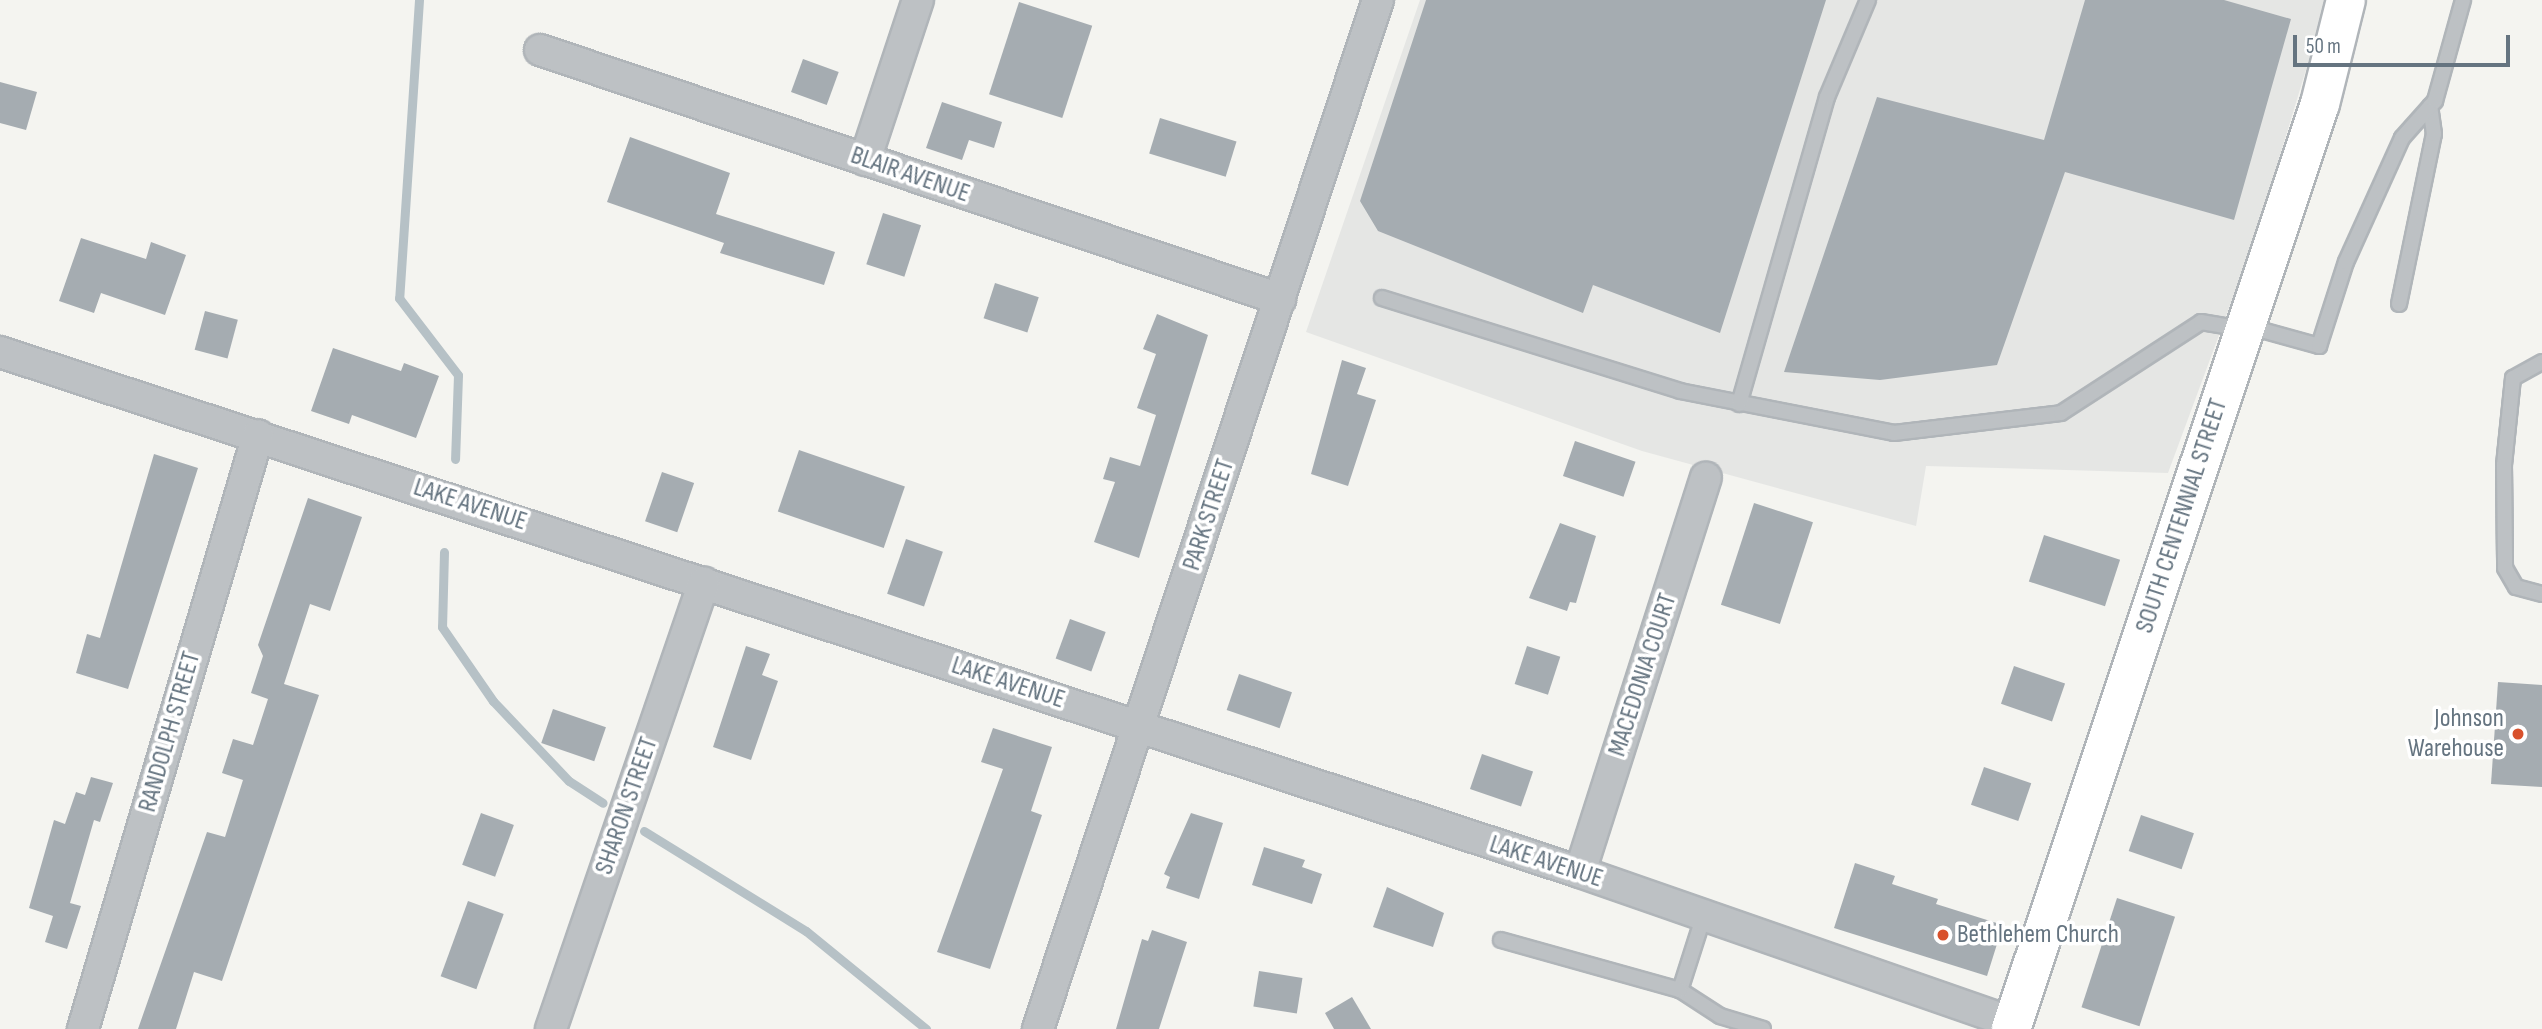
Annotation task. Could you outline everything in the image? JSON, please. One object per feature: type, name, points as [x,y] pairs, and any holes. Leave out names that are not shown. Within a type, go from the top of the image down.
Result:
[{"type":"street","points":[[864,160],[918,0]]},
{"type":"street","name":"PARK STREET","points":[[1038,1029],[1140,727],[1378,0]]},
{"type":"street","name":"SOUTH CENTENNIAL STREET","points":[[2012,1026],[2320,104],[2346,0]]},
{"type":"street","name":"BLAIR AVENUE","points":[[540,50],[1280,299]]},
{"type":"street","name":"LAKE AVENUE","points":[[0,352],[1580,872],[2012,1026]]},
{"type":"street","name":"RANDOLPH STREET","points":[[83,1029],[258,435]]},
{"type":"street","name":"MACEDONIA COURT","points":[[1580,872],[1706,478]]},
{"type":"street","name":"SHARON STREET","points":[[551,1029],[704,583]]},
{"type":"lane","points":[[1739,404],[1827,97],[1868,0]]},
{"type":"lane","points":[[1382,298],[1739,404],[1894,433],[2061,413],[2201,322],[2245,328],[2319,346],[2346,262],[2396,150],[2430,106],[2457,40],[2463,0]]},
{"type":"lane","points":[[2399,304],[2434,134],[2430,106]]},
{"type":"lane","points":[[2542,362],[2513,378],[2504,464],[2505,568],[2516,587],[2542,594]]},
{"type":"lane","points":[[1679,990],[1704,915]]},
{"type":"lane","points":[[1501,940],[1679,990],[1720,1016],[1763,1029]]},
{"type":"shaded area","points":[[1420,0],[2327,0],[2256,235],[2168,473],[1926,466],[1916,526],[1642,451],[1306,332]]},
{"type":"building","points":[[1426,0],[1826,0],[1720,333],[1593,285],[1583,313],[1378,231],[1360,201]]},
{"type":"building","points":[[2085,0],[2224,0],[2291,19],[2234,220],[2065,172],[1997,365],[1880,380],[1784,372],[1877,97],[2044,140]]},
{"type":"building","points":[[1019,2],[1092,26],[1062,118],[989,94]]},
{"type":"building","points":[[803,59],[839,72],[827,105],[791,92]]},
{"type":"building","points":[[0,82],[37,92],[26,130],[0,123]]},
{"type":"building","points":[[942,102],[1002,122],[994,148],[969,140],[962,160],[926,148]]},
{"type":"building","points":[[1160,118],[1237,141],[1226,177],[1149,153]]},
{"type":"building","points":[[630,137],[730,173],[716,214],[835,252],[824,285],[720,253],[724,243],[607,202]]},
{"type":"building","points":[[883,213],[921,225],[904,277],[866,264]]},
{"type":"building","points":[[81,238],[146,259],[151,242],[186,255],[165,315],[101,293],[94,313],[59,301]]},
{"type":"building","points":[[995,283],[1039,297],[1027,332],[984,318]]},
{"type":"building","points":[[205,311],[238,320],[227,358],[195,350]]},
{"type":"building","points":[[1157,314],[1208,335],[1139,558],[1094,542],[1115,482],[1103,479],[1110,457],[1140,466],[1156,415],[1137,408],[1156,354],[1143,349]]},
{"type":"building","points":[[333,348],[401,371],[404,363],[439,376],[416,438],[352,415],[349,424],[311,411]]},
{"type":"building","points":[[1342,360],[1366,368],[1357,394],[1376,400],[1348,486],[1311,474]]},
{"type":"building","points":[[1575,441],[1636,462],[1623,497],[1563,476]]},
{"type":"building","points":[[799,450],[905,486],[884,548],[778,511]]},
{"type":"building","points":[[154,454],[198,468],[128,689],[76,673],[87,634],[100,638]]},
{"type":"building","points":[[662,472],[694,483],[677,532],[645,521]]},
{"type":"building","points":[[308,498],[362,517],[330,611],[310,604],[284,684],[319,695],[222,981],[194,972],[176,1029],[138,1029],[207,832],[225,837],[243,780],[222,773],[233,739],[253,745],[268,699],[251,693],[263,656],[258,645]]},
{"type":"building","points":[[1754,503],[1813,522],[1780,624],[1721,605]]},
{"type":"building","points":[[1560,523],[1596,536],[1576,603],[1570,602],[1567,611],[1529,598]]},
{"type":"building","points":[[2044,535],[2120,560],[2105,606],[2029,582]]},
{"type":"building","points":[[906,539],[943,552],[924,607],[887,594]]},
{"type":"building","points":[[1070,619],[1106,632],[1091,671],[1056,658]]},
{"type":"building","points":[[746,646],[770,654],[762,675],[778,681],[751,760],[713,747]]},
{"type":"building","points":[[1527,646],[1560,657],[1548,695],[1515,684]]},
{"type":"building","points":[[2014,666],[2065,684],[2052,721],[2001,704]]},
{"type":"building","points":[[1239,674],[1292,692],[1280,728],[1227,710]]},
{"type":"building","name":"Johnson Warehouse","points":[[2498,682],[2542,685],[2542,787],[2491,784]]},
{"type":"building","points":[[553,709],[606,727],[594,761],[541,743]]},
{"type":"building","points":[[993,728],[1052,747],[1031,811],[1042,815],[990,969],[937,952],[1003,769],[981,762]]},
{"type":"building","points":[[1482,754],[1533,772],[1521,807],[1470,789]]},
{"type":"building","points":[[1984,767],[2031,783],[2018,821],[1971,805]]},
{"type":"building","points":[[91,777],[113,783],[100,822],[94,820],[70,903],[81,906],[67,949],[45,942],[53,916],[29,908],[54,820],[65,824],[76,792],[85,795]]},
{"type":"building","points":[[481,813],[514,825],[495,877],[462,865]]},
{"type":"building","points":[[1191,813],[1223,823],[1199,899],[1166,888],[1170,877],[1164,874]]},
{"type":"building","points":[[2141,815],[2194,833],[2182,869],[2129,851]]},
{"type":"building","points":[[1264,847],[1305,860],[1302,867],[1322,874],[1312,904],[1252,885]]},
{"type":"building","name":"Bethlehem Church","points":[[1855,863],[1895,876],[1892,884],[1938,899],[1936,904],[2003,925],[1987,976],[1834,928]]},
{"type":"building","points":[[1387,887],[1444,913],[1433,947],[1373,927]]},
{"type":"building","points":[[2117,898],[2175,917],[2139,1026],[2081,1007]]},
{"type":"building","points":[[468,901],[504,914],[476,989],[441,976]]},
{"type":"building","points":[[1152,930],[1187,942],[1159,1029],[1116,1029],[1142,939],[1148,941]]},
{"type":"building","points":[[1259,971],[1302,978],[1297,1013],[1253,1007]]},
{"type":"building","points":[[1352,997],[1371,1029],[1334,1029],[1325,1013]]},
{"type":"waterway","points":[[419,0],[399,298],[458,375],[455,459]]},
{"type":"waterway","points":[[444,552],[442,627],[493,701],[569,781],[603,803]]},
{"type":"waterway","points":[[644,831],[806,931],[926,1029]]},
{"type":"place","name":"Johnson Warehouse","points":[[2518,734]]},
{"type":"place","name":"Bethlehem Church","points":[[1943,935]]}]
